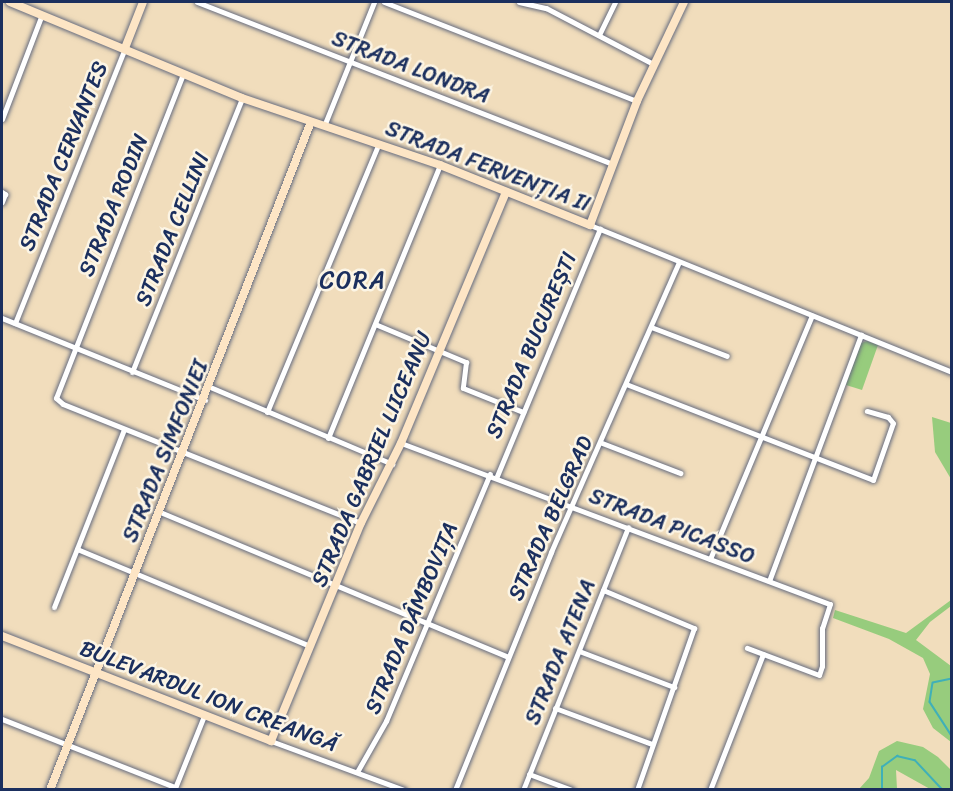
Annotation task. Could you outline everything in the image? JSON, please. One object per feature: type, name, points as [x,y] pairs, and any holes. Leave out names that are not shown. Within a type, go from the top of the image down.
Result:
[{"type":"street","name":"STRADA FERVENȚIA II","points":[[10,2],[310,124],[379,143],[440,165],[951,372]]},
{"type":"street","name":"STRADA CERVANTES","points":[[15,323],[143,2]]},
{"type":"street","name":"STRADA LONDRA","points":[[197,2],[612,164]]},
{"type":"street","points":[[324,126],[374,2]]},
{"type":"street","points":[[384,2],[637,101]]},
{"type":"street","points":[[519,2],[546,8],[653,64]]},
{"type":"street","points":[[546,8],[549,2]]},
{"type":"street","points":[[599,35],[615,2]]},
{"type":"street","name":"STRADA BUCUREȘTI","points":[[590,225],[637,101],[684,2]]},
{"type":"street","points":[[2,118],[42,14]]},
{"type":"street","name":"STRADA RODIN","points":[[124,429],[56,398],[73,348],[183,74]]},
{"type":"street","name":"STRADA CELLINI","points":[[132,372],[242,98]]},
{"type":"street","name":"STRADA SIMFONIEI","points":[[50,789],[94,672],[205,400],[310,124]]},
{"type":"street","points":[[267,412],[379,143]]},
{"type":"street","points":[[328,438],[440,165]]},
{"type":"street","name":"STRADA GABRIEL LIICEANU","points":[[271,741],[361,523],[392,464],[506,192]]},
{"type":"street","points":[[2,202],[3,193]]},
{"type":"street","name":"STRADA BUCUREȘTI","points":[[493,475],[523,412],[600,229]]},
{"type":"street","name":"STRADA BELGRAD","points":[[455,789],[572,505],[602,443],[679,262]]},
{"type":"street","points":[[710,559],[812,315]]},
{"type":"street","points":[[2,318],[205,400]]},
{"type":"street","points":[[375,324],[468,363],[463,388],[523,412]]},
{"type":"street","points":[[651,327],[727,356]]},
{"type":"street","points":[[769,581],[861,335]]},
{"type":"street","points":[[626,384],[815,460],[873,480],[893,423],[888,417],[867,411]]},
{"type":"street","points":[[210,387],[392,464]]},
{"type":"street","points":[[54,607],[124,429],[361,523]]},
{"type":"street","name":"STRADA PICASSO","points":[[401,443],[493,475],[830,604],[822,628],[823,657],[819,675],[763,654]]},
{"type":"street","points":[[602,443],[680,473]]},
{"type":"street","name":"STRADA DÂMBOVIȚA","points":[[357,771],[386,722],[426,622],[493,475]]},
{"type":"street","points":[[160,512],[336,583],[508,657]]},
{"type":"street","name":"STRADA ATENA","points":[[523,789],[628,527]]},
{"type":"street","points":[[77,549],[310,646]]},
{"type":"street","points":[[603,590],[692,625],[694,631],[637,789]]},
{"type":"street","name":"BULEVARDUL ION CREANGĂ","points":[[2,636],[204,716],[404,789]]},
{"type":"street","points":[[710,789],[763,654],[747,648]]},
{"type":"street","points":[[579,651],[674,687]]},
{"type":"street","points":[[555,708],[652,744]]},
{"type":"street","points":[[2,719],[175,788],[204,716]]},
{"type":"street","points":[[529,774],[572,789]]},
{"type":"green space","points":[[867,341],[878,345],[862,390],[846,385],[861,343]]},
{"type":"green space","points":[[932,417],[951,423],[951,479],[935,452]]},
{"type":"green space","points":[[951,600],[951,606],[930,622],[916,640],[951,666],[951,742],[933,728],[923,709],[930,674],[923,658],[889,639],[833,618],[835,610],[906,633]]},
{"type":"green space","points":[[897,741],[923,747],[938,757],[951,770],[951,789],[930,789],[896,770],[897,789],[859,789],[869,778],[879,751]]},
{"type":"waterway","points":[[952,679],[933,683],[930,702],[952,736]]},
{"type":"waterway","points":[[882,790],[882,767],[897,756],[915,760],[943,790]]},
{"type":"district","name":"CORA","points":[[353,281]]}]
